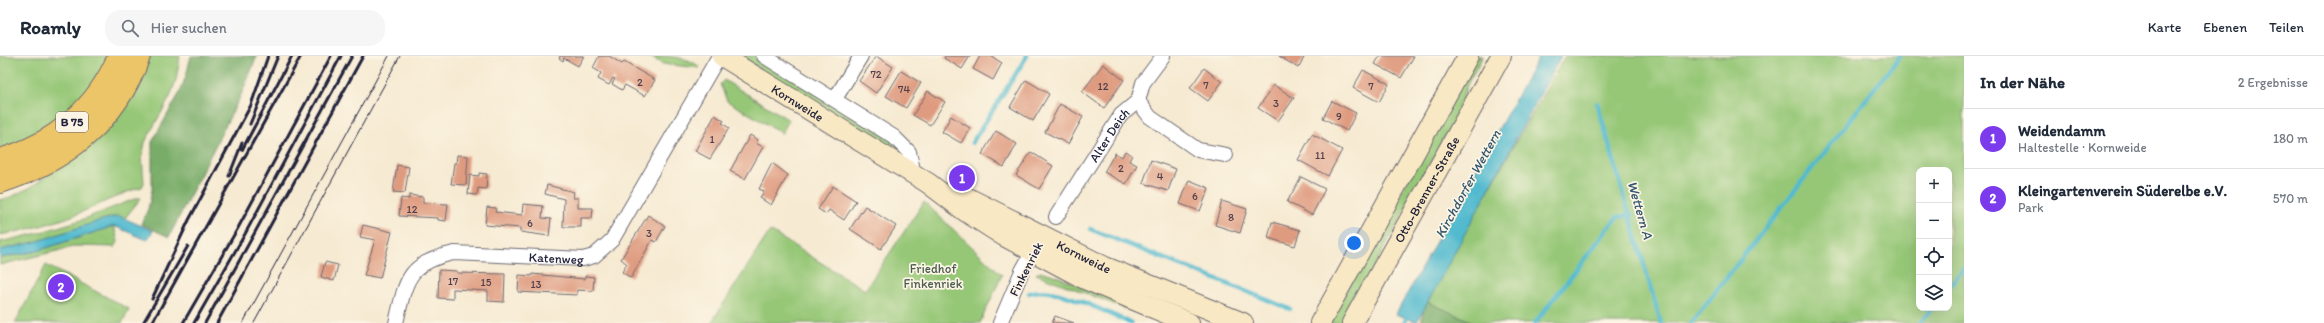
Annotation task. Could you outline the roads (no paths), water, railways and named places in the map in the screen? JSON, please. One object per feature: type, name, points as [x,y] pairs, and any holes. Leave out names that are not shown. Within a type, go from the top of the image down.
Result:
[{"type":"highway","name":"B 75","points":[[0,160],[36,147],[53,138],[69,125],[96,98],[112,74],[119,56]]},
{"type":"highway","name":"B 75","points":[[0,182],[52,162],[83,138],[116,101],[133,72],[139,56]]},
{"type":"main road","name":"Kornweide","points":[[722,56],[921,179],[955,192],[1037,245],[1085,280],[1190,323]]},
{"type":"main road","points":[[1320,323],[1468,56]]},
{"type":"main road","name":"Otto-Brenner-Straße","points":[[1355,320],[1501,56]]},
{"type":"main road","name":"Kornweide","points":[[1037,245],[1137,281],[1243,323]]},
{"type":"street","name":"Katenweg","points":[[396,323],[405,285],[417,267],[434,258],[454,254],[583,259],[602,251],[612,240],[719,56]]},
{"type":"street","name":"Kornweide","points":[[764,56],[835,99],[903,145],[912,159],[921,179]]},
{"type":"street","points":[[835,99],[861,56]]},
{"type":"street","name":"Alter Deich","points":[[1056,217],[1121,115],[1138,101],[1143,83],[1163,56]]},
{"type":"street","points":[[1138,101],[1150,117],[1198,150],[1226,154]]},
{"type":"street","name":"Finkenriek","points":[[1000,323],[1037,245]]},
{"type":"water","points":[[1539,56],[1561,56],[1417,322],[1396,314]]},
{"type":"water","points":[[119,216],[153,231],[147,240],[114,226],[37,251],[0,258],[0,250],[35,242],[102,220]]},
{"type":"waterway","points":[[972,143],[1027,56]]},
{"type":"waterway","points":[[1691,323],[1900,56]]},
{"type":"waterway","name":"Wettern A","points":[[1597,103],[1661,323]]},
{"type":"waterway","points":[[1535,323],[1617,217],[1632,215]]},
{"type":"waterway","points":[[1090,229],[1290,309]]},
{"type":"waterway","points":[[1952,283],[1964,268]]},
{"type":"waterway","points":[[1029,293],[1040,291],[1052,292],[1066,296],[1131,323]]},
{"type":"waterway","points":[[1920,323],[1930,311]]},
{"type":"waterway","name":"Kirchdorfer Wettern","points":[[1404,323],[1409,314]]},
{"type":"tram line","points":[[243,323],[389,56]]},
{"type":"tram line","points":[[254,323],[400,56]]},
{"type":"railway","points":[[152,299],[189,220],[251,105],[268,56]]},
{"type":"railway","points":[[250,124],[278,56]]},
{"type":"railway","points":[[242,150],[292,56]]},
{"type":"railway","points":[[152,323],[301,56]]},
{"type":"railway","points":[[183,323],[238,228],[331,56]]},
{"type":"railway","points":[[194,323],[245,234],[341,56]]},
{"type":"railway","points":[[205,323],[352,56]]},
{"type":"railway","points":[[217,323],[363,56]]},
{"type":"railway","points":[[229,176],[242,143]]},
{"type":"railway","points":[[143,323],[188,246]]},
{"type":"place","name":"Weidendamm","points":[[962,178]]},
{"type":"place","name":"Kleingartenverein Süderelbe e.V.","points":[[61,287]]},
{"type":"park label","name":"Friedhof Finkenriek","points":[[933,276]]}]
